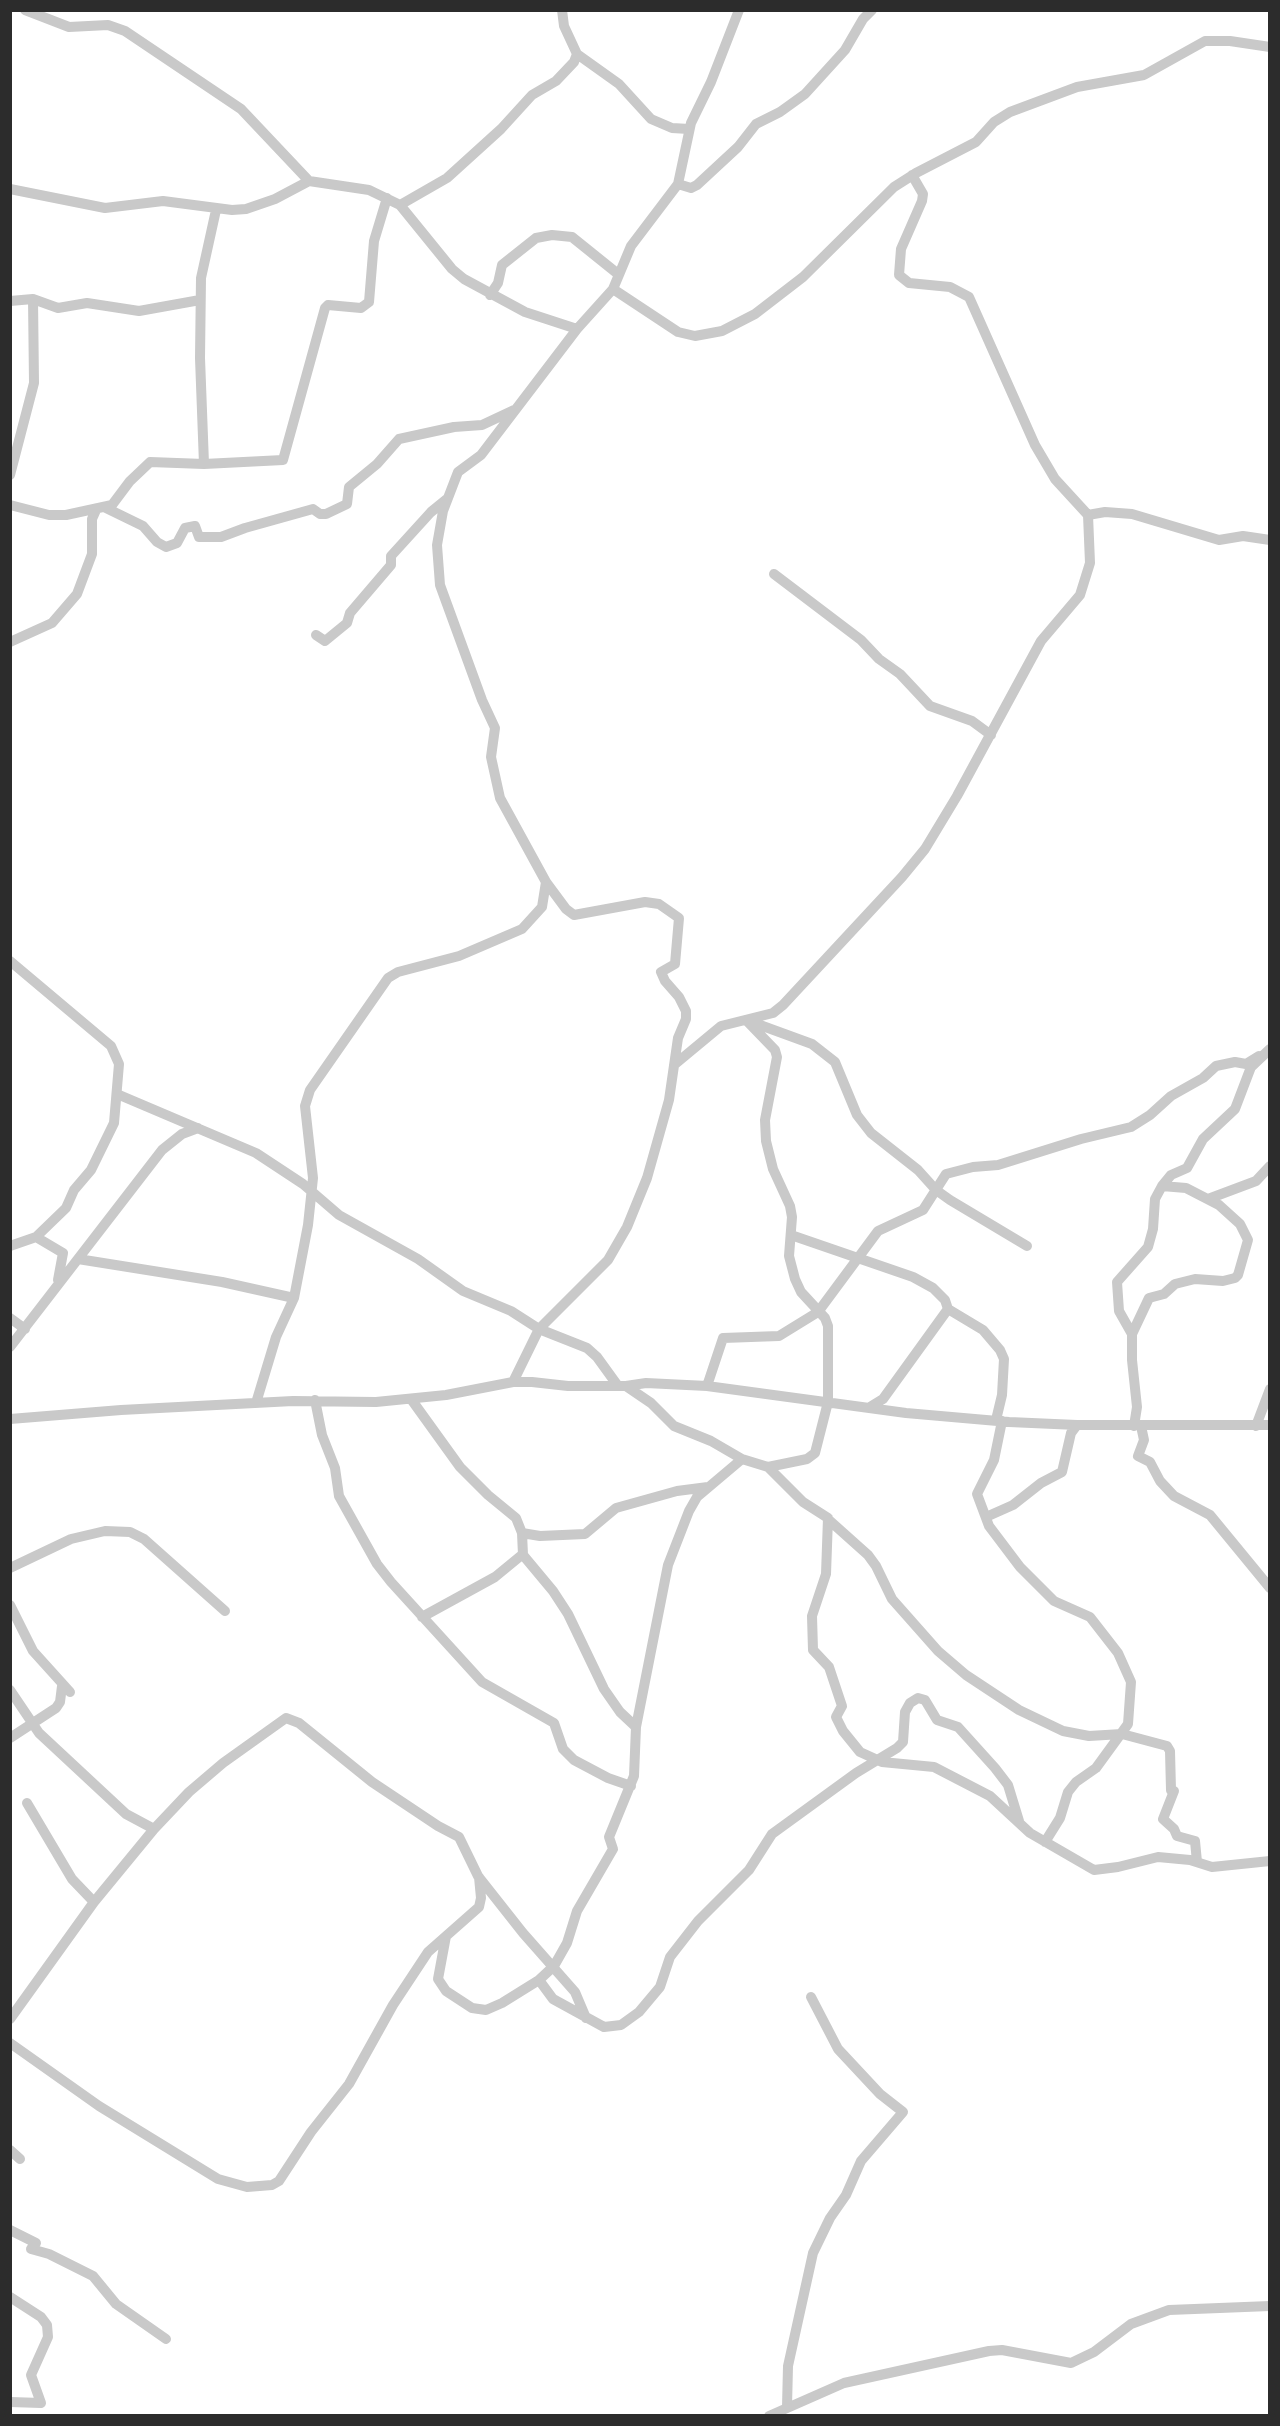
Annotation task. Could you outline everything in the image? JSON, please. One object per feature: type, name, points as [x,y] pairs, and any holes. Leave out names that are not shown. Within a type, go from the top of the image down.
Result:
[{"type":"street","points":[[25,10],[69,27],[108,25],[125,31],[241,109],[309,181]]},
{"type":"street","points":[[562,10],[564,26],[577,54],[620,84],[651,119],[672,128],[689,129]]},
{"type":"street","points":[[513,1382],[539,1329],[599,1270],[627,1227],[647,1178],[663,1125],[678,1038],[686,1015],[679,997],[665,981],[661,972],[675,964],[679,918],[665,907],[645,902],[574,915],[566,909],[546,882],[500,798],[491,762],[494,724],[482,700],[437,576],[437,545],[448,499],[458,472],[482,455],[577,329],[613,289],[631,246],[678,184],[689,129],[740,10]]},
{"type":"street","points":[[678,184],[691,188],[697,185],[738,147],[756,124],[780,112],[805,94],[845,50],[863,20],[872,10]]},
{"type":"street","points":[[613,289],[678,332],[695,336],[723,331],[755,314],[803,277],[881,199],[912,176],[976,142],[994,122],[1010,112],[1062,91],[1144,75],[1205,41],[1230,41],[1269,47]]},
{"type":"street","points":[[400,205],[447,178],[501,129],[532,95],[567,70],[577,54]]},
{"type":"street","points":[[674,1065],[721,1026],[772,1013],[795,995],[925,849],[992,735],[1018,679],[1041,641],[1075,602],[1083,586],[1092,554],[1088,515],[1055,478],[1035,445],[969,297],[950,287],[905,282],[899,275],[897,267],[901,249],[923,194],[912,176]]},
{"type":"street","points":[[10,189],[105,208],[163,201],[216,210],[246,209],[275,199],[309,181],[365,189],[400,205],[452,269],[490,295],[543,319],[577,329]]},
{"type":"street","points":[[10,505],[56,515],[101,509],[115,502],[130,481],[150,462],[204,464],[278,462],[286,456],[325,308],[328,305],[361,309],[369,302],[374,241],[387,198]]},
{"type":"street","points":[[204,464],[200,300],[204,260],[216,210]]},
{"type":"street","points":[[490,295],[498,284],[499,270],[506,260],[536,238],[552,235],[572,237],[618,274]]},
{"type":"street","points":[[10,301],[33,299],[58,308],[87,303],[139,311],[200,300]]},
{"type":"street","points":[[10,474],[34,383],[33,299]]},
{"type":"street","points":[[101,509],[144,526],[157,542],[166,547],[177,543],[185,528],[195,526],[198,537],[221,537],[313,509],[320,514],[326,514],[347,504],[349,487],[384,457],[399,438],[454,427],[482,425],[519,406]]},
{"type":"street","points":[[316,635],[325,641],[347,623],[350,613],[391,565],[391,556],[432,512],[448,499]]},
{"type":"street","points":[[10,642],[52,623],[77,594],[92,555],[93,519],[101,509]]},
{"type":"street","points":[[1088,515],[1104,512],[1132,514],[1219,540],[1253,536],[1269,531]]},
{"type":"street","points":[[1253,536],[1269,540]]},
{"type":"street","points":[[774,574],[861,640],[879,659],[900,674],[930,706],[972,721],[992,735]]},
{"type":"street","points":[[256,1403],[276,1337],[294,1298],[312,1193],[307,1097],[388,978],[398,972],[459,956],[522,929],[542,907],[546,882]]},
{"type":"street","points":[[10,961],[111,1046],[119,1064],[111,1132],[91,1170],[74,1190],[66,1208],[36,1237],[10,1246]]},
{"type":"street","points":[[746,1020],[812,1044],[835,1062],[857,1115],[866,1129],[918,1170],[936,1190],[1027,1246]]},
{"type":"street","points":[[117,1094],[256,1153],[291,1175],[344,1219],[418,1258],[463,1292],[512,1311],[539,1329],[587,1348],[622,1386],[651,1403],[674,1426],[711,1441],[742,1459],[768,1467],[807,1460],[813,1456],[828,1402],[828,1326],[805,1297],[795,1279],[789,1256],[790,1206],[773,1169],[765,1134],[765,1120],[777,1057],[775,1050],[746,1020]]},
{"type":"street","points":[[706,1386],[723,1338],[779,1335],[818,1312],[878,1231],[923,1210],[946,1174],[957,1170],[998,1165],[1081,1139],[1131,1127],[1159,1108],[1171,1096],[1203,1078],[1216,1066],[1235,1062],[1246,1064],[1269,1049]]},
{"type":"street","points":[[1132,1334],[1119,1311],[1117,1282],[1148,1247],[1153,1229],[1155,1198],[1172,1175],[1187,1168],[1203,1139],[1235,1109],[1246,1077],[1259,1056]]},
{"type":"street","points":[[10,1347],[162,1150],[182,1134],[198,1128]]},
{"type":"street","points":[[1208,1199],[1256,1181],[1269,1166]]},
{"type":"street","points":[[1162,1186],[1185,1188],[1208,1199],[1240,1224],[1247,1237],[1238,1275],[1231,1280],[1186,1280],[1175,1284],[1164,1294],[1150,1297],[1132,1334],[1131,1360],[1138,1426],[1144,1440],[1138,1456],[1150,1462],[1160,1481],[1174,1496],[1210,1515],[1269,1588]]},
{"type":"street","points":[[791,1235],[926,1283],[945,1300],[948,1309],[982,1330],[1000,1350],[1004,1359],[994,1460],[977,1494],[986,1517],[1020,1567],[1054,1601],[1090,1617],[1118,1653],[1131,1682],[1130,1716],[1122,1734],[1096,1768],[1076,1782],[1068,1792],[1060,1818],[1045,1842]]},
{"type":"street","points":[[36,1237],[63,1253],[58,1283]]},
{"type":"street","points":[[78,1259],[222,1282],[294,1298]]},
{"type":"street","points":[[870,1407],[883,1399],[948,1309]]},
{"type":"street","points":[[10,1318],[25,1329]]},
{"type":"street","points":[[10,1419],[121,1410],[315,1400],[376,1402],[411,1399],[513,1382],[706,1386],[999,1421],[1138,1426],[1269,1425]]},
{"type":"street","points":[[1256,1426],[1269,1389]]},
{"type":"street","points":[[411,1399],[459,1467],[488,1495],[512,1512],[522,1533],[523,1554],[568,1614],[604,1689],[620,1712],[636,1727]]},
{"type":"street","points":[[315,1400],[322,1436],[335,1468],[339,1496],[377,1564],[482,1682],[554,1723],[563,1749],[570,1757],[608,1778],[631,1786]]},
{"type":"street","points":[[986,1517],[1013,1505],[1041,1483],[1062,1472],[1071,1433],[1077,1425]]},
{"type":"street","points":[[446,1936],[438,1979],[446,1992],[472,2008],[486,2010],[502,2003],[538,1980],[554,1966],[567,1943],[577,1911],[611,1854],[613,1849],[609,1838],[631,1786],[636,1767],[636,1727],[668,1565],[689,1511],[708,1487],[742,1459]]},
{"type":"street","points":[[768,1467],[803,1502],[823,1513],[868,1555],[892,1599],[906,1617],[938,1651],[966,1675],[1019,1710],[1063,1731],[1089,1737],[1122,1734],[1164,1744],[1170,1751],[1171,1791],[1174,1791],[1162,1819],[1178,1836],[1195,1841],[1197,1862]]},
{"type":"street","points":[[522,1533],[540,1536],[585,1534],[616,1508],[677,1491],[708,1487]]},
{"type":"street","points":[[830,1521],[826,1574],[812,1616],[813,1650],[829,1667],[842,1706],[836,1717],[843,1731],[860,1752],[877,1759],[934,1767],[990,1796],[1020,1824],[1045,1842],[1098,1871],[1158,1857],[1197,1862],[1212,1867],[1269,1861]]},
{"type":"street","points":[[10,1568],[71,1539],[105,1531],[130,1532],[144,1539],[225,1611]]},
{"type":"street","points":[[422,1617],[495,1577],[523,1554]]},
{"type":"street","points":[[10,1605],[33,1652],[66,1689],[58,1706],[10,1738]]},
{"type":"street","points":[[10,1690],[32,1725],[126,1814],[154,1828]]},
{"type":"street","points":[[538,1980],[553,1999],[604,2027],[615,2028],[639,2012],[660,1988],[670,1957],[698,1921],[749,1870],[772,1834],[903,1742],[905,1712],[913,1700],[923,1699],[936,1720],[958,1727],[995,1768],[1008,1785],[1020,1824]]},
{"type":"street","points":[[10,2019],[94,1902],[154,1828],[216,1769],[286,1718],[299,1724],[380,1787],[438,1826],[459,1837],[478,1876],[522,1932],[575,1992],[586,2018]]},
{"type":"street","points":[[27,1803],[72,1879],[94,1902]]},
{"type":"street","points":[[10,2043],[99,2106],[209,2174],[239,2185],[269,2186],[279,2181],[310,2132],[334,2105],[428,1952],[479,1907],[481,1898],[478,1876]]},
{"type":"street","points":[[787,2407],[788,2366],[813,2253],[830,2218],[846,2195],[861,2161],[903,2112],[880,2094],[838,2049],[811,1997]]},
{"type":"street","points":[[10,2150],[20,2159]]},
{"type":"street","points":[[10,2230],[36,2243],[31,2249],[49,2254],[89,2273],[116,2304],[166,2339]]},
{"type":"street","points":[[10,2297],[41,2317],[47,2325],[48,2337],[31,2375],[41,2403],[10,2402]]},
{"type":"street","points":[[770,2415],[844,2383],[989,2351],[1002,2350],[1071,2363],[1094,2352],[1131,2324],[1169,2310],[1269,2306]]}]
